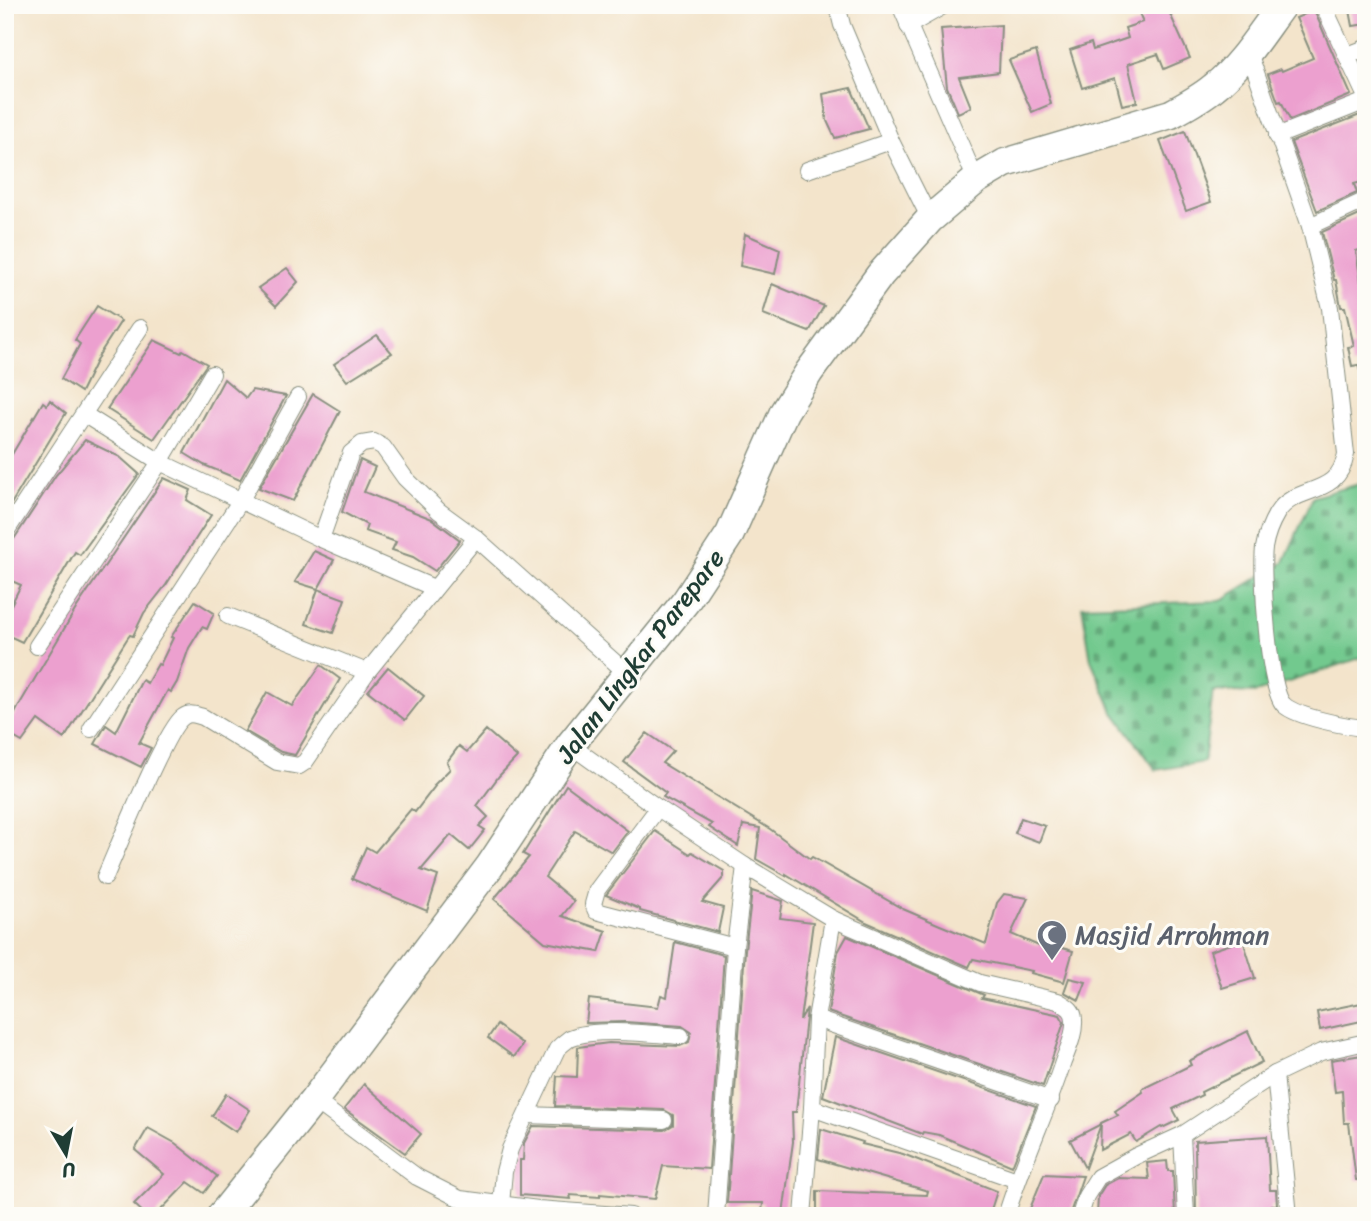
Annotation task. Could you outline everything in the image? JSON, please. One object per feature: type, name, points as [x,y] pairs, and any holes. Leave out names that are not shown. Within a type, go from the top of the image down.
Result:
[{"type":"highway","name":"Jalan Lingkar Parepare","points":[[221,1216],[314,1100],[490,866],[570,745],[686,601],[730,534],[784,412],[808,372],[880,275],[930,219],[976,180],[1005,163],[1171,114],[1216,86],[1282,5]]},
{"type":"street","points":[[837,5],[842,25],[891,141],[930,219]]},
{"type":"street","points":[[900,5],[976,180]]},
{"type":"street","points":[[908,26],[945,5]]},
{"type":"street","points":[[1277,136],[1366,99],[1323,5]]},
{"type":"street","points":[[1348,55],[1366,48]]},
{"type":"street","points":[[1248,50],[1310,226],[1330,308],[1346,454],[1341,473],[1318,490],[1285,503],[1268,532],[1264,549],[1271,667],[1283,705],[1300,715],[1366,728]]},
{"type":"street","points":[[807,170],[891,141]]},
{"type":"street","points":[[1310,226],[1366,200]]},
{"type":"street","points":[[5,533],[141,328]]},
{"type":"street","points":[[37,646],[160,461],[212,374]]},
{"type":"street","points":[[91,729],[241,500],[298,397]]},
{"type":"street","points":[[85,415],[160,461],[321,539],[435,588]]},
{"type":"street","points":[[321,539],[351,453],[362,444],[374,442],[383,447],[405,478],[439,511],[476,538],[629,675]]},
{"type":"street","points":[[106,877],[162,749],[174,726],[183,717],[192,713],[203,717],[277,762],[299,766],[314,752],[367,672],[476,538]]},
{"type":"street","points":[[228,616],[367,672]]},
{"type":"street","points":[[570,745],[745,866],[833,919],[980,983],[1058,1001],[1069,1007],[1074,1018],[1072,1034],[1051,1100],[1017,1180],[1006,1216]]},
{"type":"street","points":[[658,808],[597,890],[593,904],[596,911],[735,947]]},
{"type":"street","points":[[716,1216],[735,947],[745,866]]},
{"type":"street","points":[[803,1216],[816,1019],[833,919]]},
{"type":"street","points":[[816,1019],[1051,1100]]},
{"type":"street","points":[[501,1204],[504,1172],[510,1149],[557,1049],[569,1039],[583,1035],[625,1033],[681,1036]]},
{"type":"street","points":[[1080,1216],[1086,1196],[1098,1177],[1182,1135],[1275,1074],[1321,1052],[1366,1042]]},
{"type":"street","points":[[1275,1074],[1289,1216]]},
{"type":"street","points":[[314,1100],[417,1177],[460,1199],[537,1212],[631,1216]]},
{"type":"street","points":[[812,1108],[1017,1180]]},
{"type":"street","points":[[527,1115],[664,1120]]},
{"type":"street","points":[[1182,1135],[1186,1216]]},
{"type":"street","points":[[1092,1216],[1093,1184]]},
{"type":"green space","points":[[1366,482],[1366,656],[1256,693],[1213,691],[1204,762],[1156,770],[1113,711],[1091,660],[1082,606],[1220,601],[1284,562],[1313,497]]},
{"type":"building","points":[[1157,5],[1166,5],[1190,58],[1164,69],[1158,54],[1128,64],[1137,102],[1122,105],[1115,78],[1082,88],[1070,50],[1091,43],[1093,50],[1128,38],[1125,28],[1143,22],[1139,13]]},
{"type":"building","points":[[1349,5],[1366,5],[1366,24],[1353,26]]},
{"type":"building","points":[[1314,10],[1351,95],[1290,120],[1281,101],[1278,102],[1268,74],[1313,58],[1296,18]]},
{"type":"building","points":[[1001,25],[999,72],[959,77],[971,107],[958,113],[947,87],[941,29]]},
{"type":"building","points":[[1036,51],[1051,104],[1032,112],[1009,60]]},
{"type":"building","points":[[851,88],[869,129],[835,138],[827,121],[823,94]]},
{"type":"building","points":[[1360,115],[1366,128],[1366,181],[1354,184],[1357,193],[1317,211],[1291,142]]},
{"type":"building","points":[[1185,131],[1211,202],[1186,211],[1160,141]]},
{"type":"building","points":[[1364,213],[1366,248],[1356,251],[1366,296],[1366,370],[1360,371],[1358,365],[1352,366],[1348,347],[1354,346],[1322,232]]},
{"type":"building","points":[[745,234],[780,249],[775,274],[740,266]]},
{"type":"building","points":[[287,268],[298,282],[276,306],[258,288]]},
{"type":"building","points":[[772,284],[824,306],[809,332],[763,314]]},
{"type":"building","points":[[97,306],[121,321],[99,355],[81,392],[61,379],[80,344],[75,340]]},
{"type":"building","points":[[377,335],[392,353],[347,381],[334,364]]},
{"type":"building","points":[[154,340],[181,353],[183,350],[207,364],[154,439],[107,409]]},
{"type":"building","points":[[224,379],[246,398],[252,390],[286,396],[240,480],[204,465],[184,453]]},
{"type":"building","points":[[313,394],[340,411],[293,501],[259,488]]},
{"type":"building","points":[[50,400],[66,413],[5,514],[5,466],[43,402],[47,405]]},
{"type":"building","points":[[85,440],[120,457],[139,474],[80,555],[75,552],[22,642],[5,634],[5,617],[21,585],[5,578],[5,543],[14,539],[56,475]]},
{"type":"building","points":[[360,460],[375,467],[364,492],[432,519],[460,540],[435,571],[413,557],[392,550],[396,542],[365,531],[367,525],[342,512]]},
{"type":"building","points":[[164,478],[191,490],[187,500],[211,515],[166,585],[144,613],[133,636],[130,635],[127,639],[64,739],[38,720],[22,742],[5,732],[21,702],[77,607]]},
{"type":"building","points":[[314,551],[334,560],[318,589],[295,582]]},
{"type":"building","points":[[318,589],[345,599],[333,633],[306,624]]},
{"type":"building","points":[[195,601],[214,613],[207,629],[202,627],[189,648],[177,682],[171,692],[168,690],[139,743],[151,748],[141,767],[95,744],[106,725],[116,732],[142,680],[147,683],[158,664],[160,665],[173,638],[171,637]]},
{"type":"building","points":[[321,665],[340,679],[295,755],[281,752],[245,731],[267,692],[292,706]]},
{"type":"building","points":[[388,667],[424,696],[405,720],[368,691]]},
{"type":"building","points":[[486,730],[517,757],[477,806],[488,817],[479,826],[485,830],[469,850],[451,835],[421,870],[438,876],[427,911],[352,879],[366,847],[375,852],[411,809],[415,812],[434,785],[450,769],[447,762],[459,746],[467,752]]},
{"type":"building","points":[[647,733],[673,751],[662,763],[770,829],[810,859],[812,857],[903,909],[986,944],[997,903],[1004,894],[1028,898],[1011,934],[1039,946],[1040,942],[1073,951],[1064,982],[1031,973],[1032,971],[973,959],[969,967],[866,922],[756,859],[760,828],[743,825],[738,846],[709,827],[712,824],[663,797],[666,793],[624,762]]},
{"type":"building","points":[[566,785],[628,831],[612,852],[575,831],[545,877],[574,901],[562,916],[606,931],[599,952],[545,942],[494,899],[529,857],[523,854]]},
{"type":"building","points":[[1021,818],[1045,826],[1039,842],[1015,833]]},
{"type":"building","points":[[655,831],[690,854],[692,852],[724,871],[724,877],[702,902],[723,908],[718,932],[640,911],[606,895]]},
{"type":"building","points":[[752,891],[783,901],[780,918],[813,922],[800,1020],[807,1008],[796,1112],[792,1112],[793,1142],[783,1214],[762,1212],[763,1203],[727,1203],[745,950]]},
{"type":"building","points":[[847,936],[984,995],[982,998],[1060,1015],[1064,1022],[1043,1086],[828,1012],[838,952]]},
{"type":"building","points":[[1243,940],[1255,978],[1222,988],[1210,951]]},
{"type":"building","points":[[675,942],[724,955],[709,1169],[663,1166],[655,1199],[600,1194],[600,1197],[570,1195],[571,1199],[520,1195],[520,1160],[523,1160],[524,1143],[533,1126],[664,1130],[673,1125],[673,1115],[664,1110],[555,1106],[557,1076],[577,1077],[578,1047],[609,1043],[680,1046],[689,1042],[691,1032],[682,1026],[625,1022],[586,1023],[589,999],[658,1007],[661,995],[667,997]]},
{"type":"building","points":[[1069,978],[1086,982],[1079,1000],[1064,992]]},
{"type":"building","points":[[1366,1002],[1366,1020],[1320,1030],[1317,1012]]},
{"type":"building","points":[[497,1025],[523,1044],[514,1057],[488,1038]]},
{"type":"building","points":[[1248,1031],[1262,1062],[1173,1109],[1179,1120],[1136,1142],[1131,1134],[1100,1150],[1101,1123],[1118,1115],[1115,1111],[1143,1092],[1142,1089],[1191,1065],[1189,1061]]},
{"type":"building","points":[[835,1037],[1036,1106],[1012,1166],[939,1135],[922,1134],[823,1096]]},
{"type":"building","points":[[1362,1055],[1366,1086],[1362,1088],[1366,1180],[1356,1180],[1349,1123],[1344,1123],[1342,1091],[1335,1092],[1331,1060]]},
{"type":"building","points":[[364,1084],[421,1134],[405,1153],[344,1109]]},
{"type":"building","points":[[226,1094],[250,1110],[236,1132],[212,1116]]},
{"type":"building","points":[[1101,1124],[1085,1168],[1070,1140]]},
{"type":"building","points":[[148,1128],[175,1143],[217,1176],[204,1193],[188,1182],[155,1216],[147,1216],[134,1204],[164,1174],[135,1150]]},
{"type":"building","points":[[821,1129],[863,1142],[862,1144],[903,1154],[997,1191],[989,1216],[853,1216],[817,1212],[817,1191],[927,1195],[928,1191],[818,1159]]},
{"type":"building","points":[[1267,1136],[1270,1190],[1276,1190],[1277,1205],[1271,1205],[1272,1216],[1196,1216],[1195,1141]]},
{"type":"building","points":[[1167,1161],[1168,1171],[1173,1171],[1175,1216],[1097,1216],[1098,1196],[1105,1185],[1118,1178],[1149,1179],[1147,1163]]},
{"type":"building","points":[[1044,1174],[1083,1176],[1069,1216],[1027,1216]]},
{"type":"place","name":"Masjid Arrohman","points":[[1052,962]]}]
